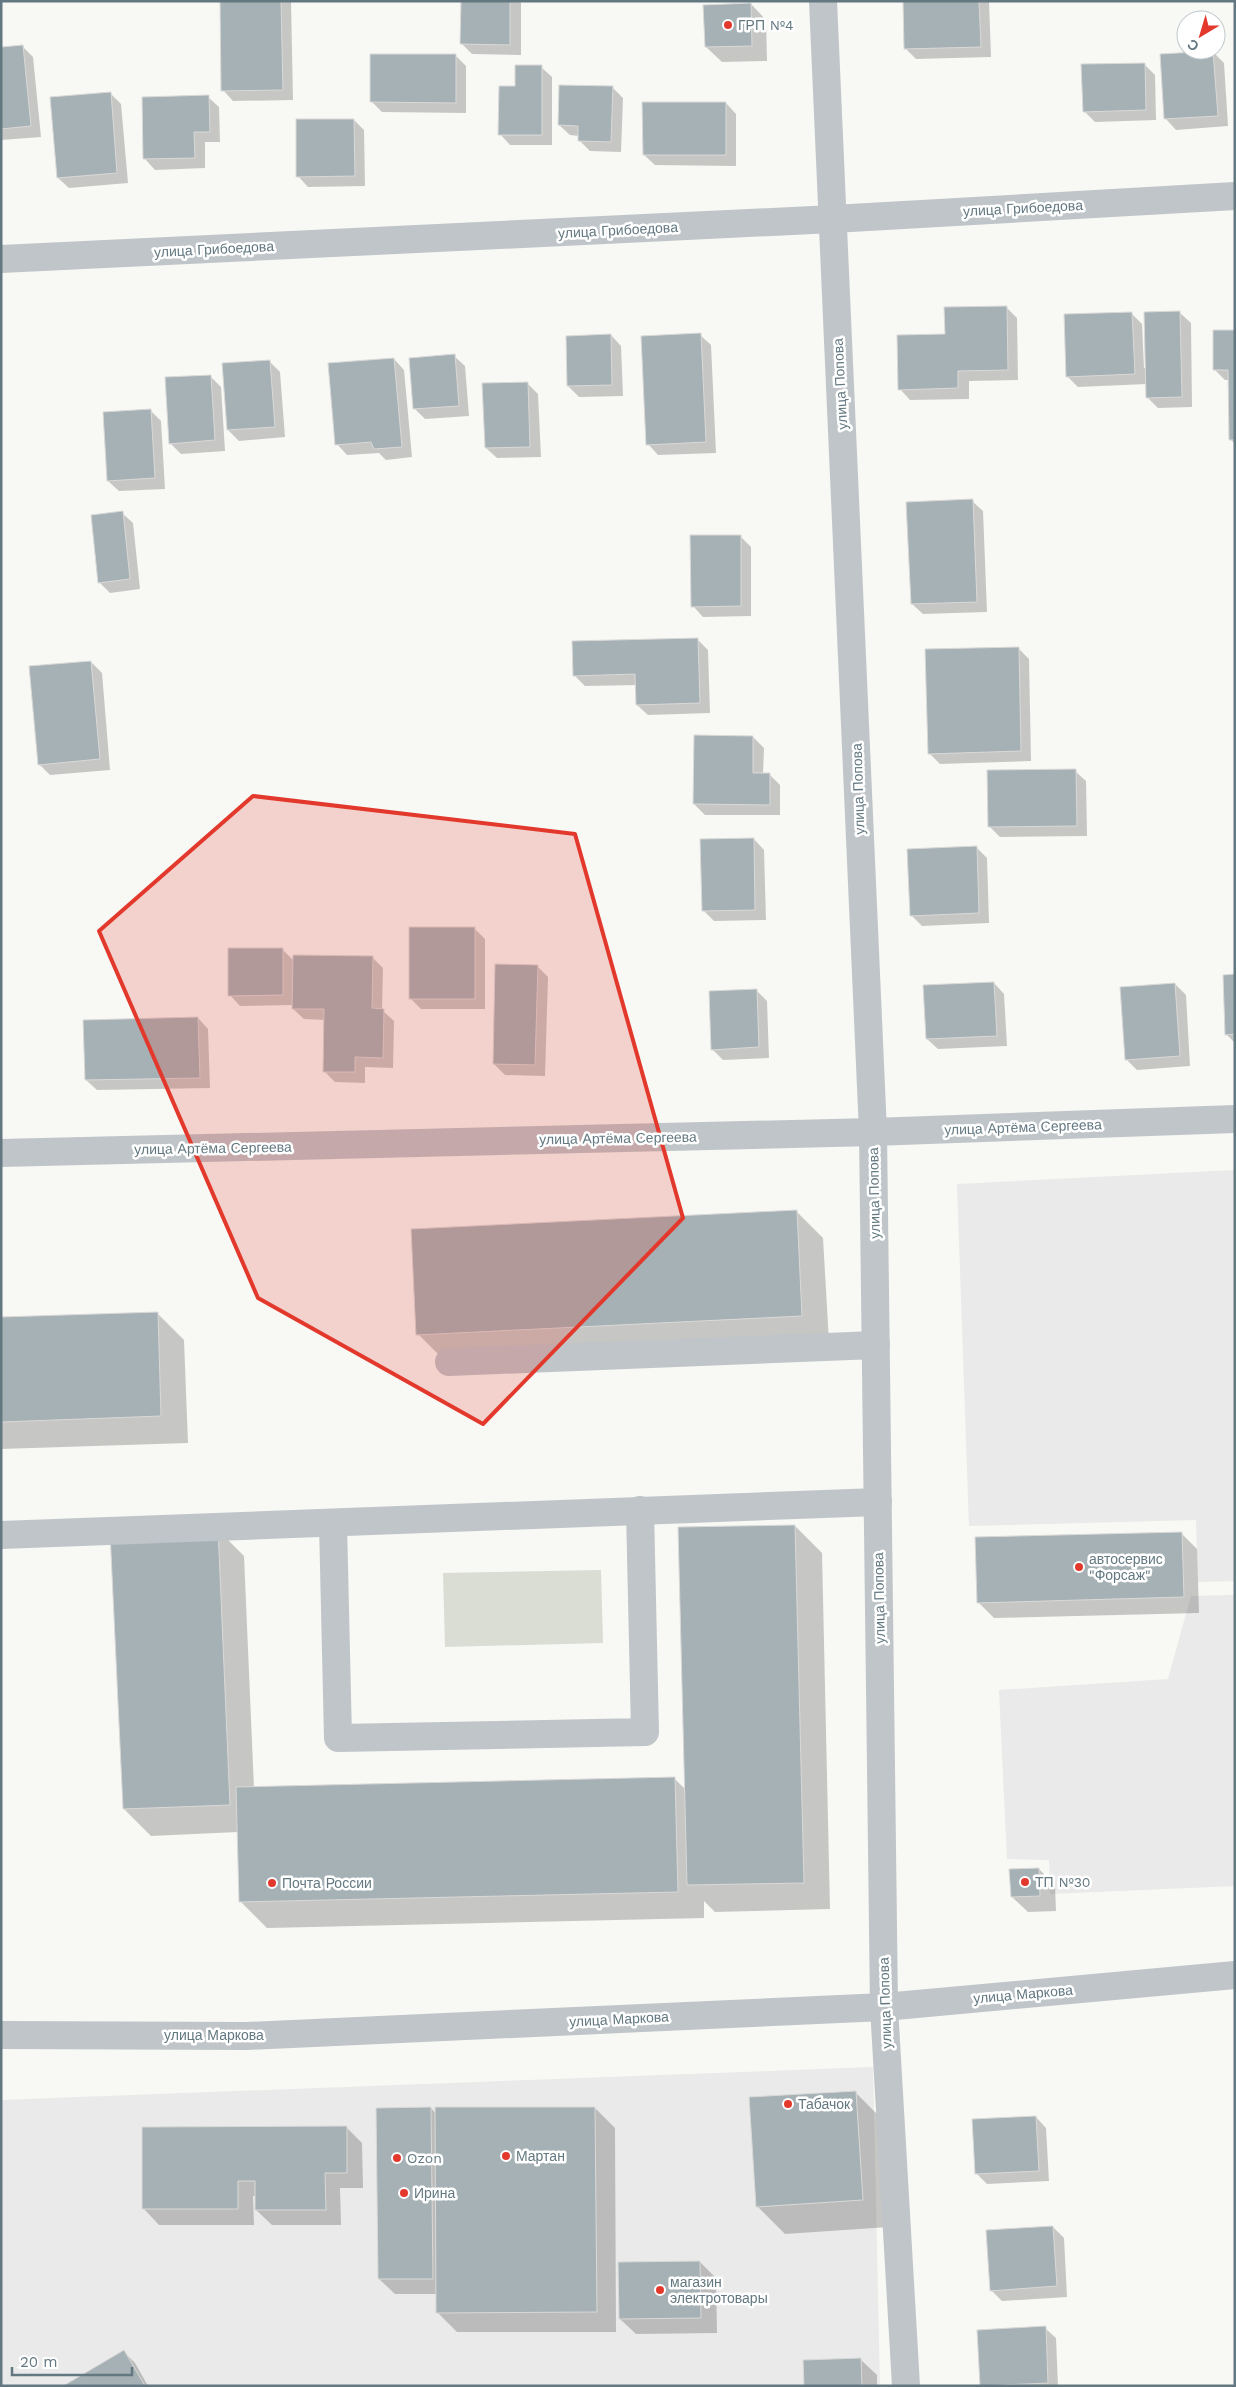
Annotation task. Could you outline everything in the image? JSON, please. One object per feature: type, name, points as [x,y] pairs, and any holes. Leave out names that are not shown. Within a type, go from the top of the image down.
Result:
[{"type":"street","name":"улица Попова","points":[[823,1],[873,1132],[884,2006],[906,2386]]},
{"type":"street","name":"улица Грибоедова","points":[[1,259],[833,219],[1235,196]]},
{"type":"street","name":"улица Артёма Сергеева","points":[[1,1153],[873,1132],[1235,1119]]},
{"type":"street","points":[[449,1362],[876,1345]]},
{"type":"street","points":[[1,1535],[878,1502]]},
{"type":"street","points":[[333,1522],[338,1738],[645,1732],[640,1510]]},
{"type":"street","name":"улица Маркова","points":[[1,2035],[247,2036],[884,2006],[1235,1975]]},
{"type":"highlighted area","points":[[253,796],[575,834],[683,1218],[483,1424],[258,1298],[99,931]]},
{"type":"shaded area","points":[[1235,1170],[1235,1581],[1198,1582],[1196,1520],[969,1526],[957,1184]]},
{"type":"shaded area","points":[[601,1570],[603,1643],[445,1647],[443,1573]]},
{"type":"shaded area","points":[[1235,1595],[1235,1886],[1050,1894],[1049,1860],[1007,1859],[999,1690],[1168,1679],[1191,1596]]},
{"type":"shaded area","points":[[873,2067],[880,2386],[1,2386],[1,2100]]},
{"type":"building","points":[[220,1],[281,1],[283,90],[221,91]]},
{"type":"building","points":[[461,1],[510,1],[510,45],[460,44]]},
{"type":"building","points":[[903,1],[979,1],[981,47],[904,49]]},
{"type":"building","name":"ГРП №4","points":[[751,3],[752,46],[705,47],[703,5]]},
{"type":"building","points":[[23,45],[31,126],[1,129],[1,47]]},
{"type":"building","points":[[1176,53],[1176,60],[1214,60],[1218,116],[1164,119],[1160,54]]},
{"type":"building","points":[[370,54],[456,54],[456,103],[370,102]]},
{"type":"building","points":[[1145,63],[1146,110],[1083,112],[1081,64]]},
{"type":"building","points":[[515,65],[542,65],[542,135],[498,135],[499,86],[515,86]]},
{"type":"building","points":[[559,85],[613,86],[611,142],[578,141],[578,126],[558,125]]},
{"type":"building","points":[[111,92],[117,173],[57,178],[50,97]]},
{"type":"building","points":[[209,95],[210,132],[194,132],[195,158],[143,159],[142,97]]},
{"type":"building","points":[[642,102],[726,102],[726,155],[643,155]]},
{"type":"building","points":[[296,119],[354,119],[355,176],[296,177]]},
{"type":"building","points":[[1007,306],[1008,370],[958,371],[958,388],[898,390],[897,335],[945,334],[944,307]]},
{"type":"building","points":[[1180,311],[1182,397],[1146,398],[1144,312]]},
{"type":"building","points":[[1132,312],[1135,374],[1066,377],[1064,314]]},
{"type":"building","points":[[1213,330],[1235,330],[1235,440],[1229,440],[1228,370],[1213,370]]},
{"type":"building","points":[[701,333],[706,442],[646,445],[641,336]]},
{"type":"building","points":[[611,334],[612,385],[567,386],[566,336]]},
{"type":"building","points":[[455,354],[459,406],[413,409],[409,358]]},
{"type":"building","points":[[394,358],[402,447],[374,449],[371,442],[335,445],[328,363]]},
{"type":"building","points":[[270,360],[275,427],[227,430],[222,363]]},
{"type":"building","points":[[211,375],[215,440],[169,444],[165,377]]},
{"type":"building","points":[[528,382],[530,447],[485,448],[482,383]]},
{"type":"building","points":[[151,409],[155,478],[107,481],[103,412]]},
{"type":"building","points":[[973,499],[977,602],[911,604],[906,502]]},
{"type":"building","points":[[123,511],[130,579],[98,583],[91,515]]},
{"type":"building","points":[[690,535],[741,535],[741,606],[691,607]]},
{"type":"building","points":[[698,638],[700,703],[636,705],[635,674],[573,676],[572,641]]},
{"type":"building","points":[[1019,647],[1021,751],[928,754],[925,649]]},
{"type":"building","points":[[91,661],[100,759],[38,765],[29,666]]},
{"type":"building","points":[[694,735],[753,736],[753,773],[770,773],[770,805],[693,804]]},
{"type":"building","points":[[1076,769],[1077,826],[988,827],[987,770]]},
{"type":"building","points":[[754,838],[755,910],[702,911],[700,839]]},
{"type":"building","points":[[977,846],[979,913],[910,916],[907,849]]},
{"type":"building","points":[[409,927],[475,927],[475,999],[409,999]]},
{"type":"building","points":[[228,948],[283,948],[283,995],[228,996]]},
{"type":"building","points":[[293,955],[373,956],[372,1008],[384,1009],[383,1058],[355,1057],[355,1072],[323,1072],[324,1009],[292,1009]]},
{"type":"building","points":[[495,964],[538,965],[535,1065],[493,1064]]},
{"type":"building","points":[[1235,974],[1235,1034],[1225,1035],[1223,975]]},
{"type":"building","points":[[994,982],[997,1036],[926,1039],[923,985]]},
{"type":"building","points":[[1175,983],[1180,1056],[1125,1060],[1120,987]]},
{"type":"building","points":[[757,989],[759,1047],[711,1050],[709,991]]},
{"type":"building","points":[[198,1017],[200,1078],[85,1080],[83,1020]]},
{"type":"building","points":[[797,1210],[802,1316],[416,1335],[411,1229]]},
{"type":"building","points":[[158,1312],[161,1416],[1,1422],[1,1317]]},
{"type":"building","points":[[795,1525],[804,1883],[687,1885],[678,1527]]},
{"type":"building","points":[[218,1528],[230,1805],[123,1809],[110,1532]]},
{"type":"building","name":"автосервис \"Форсаж\"","points":[[1182,1532],[1184,1597],[977,1603],[975,1537]]},
{"type":"building","points":[[675,1777],[678,1892],[239,1902],[236,1787]]},
{"type":"building","name":"ТП №30","points":[[1039,1868],[1040,1896],[1011,1897],[1009,1869]]},
{"type":"building","points":[[856,2091],[863,2200],[756,2207],[749,2097]]},
{"type":"building","points":[[431,2107],[433,2279],[378,2279],[376,2108]]},
{"type":"building","points":[[435,2107],[595,2107],[597,2312],[436,2313]]},
{"type":"building","points":[[1036,2116],[1039,2171],[975,2174],[972,2119]]},
{"type":"building","points":[[347,2126],[347,2173],[325,2173],[326,2210],[255,2210],[255,2181],[238,2181],[238,2209],[142,2209],[142,2127]]},
{"type":"building","points":[[1053,2226],[1057,2286],[990,2291],[986,2230]]},
{"type":"building","name":"магазин электротовары","points":[[700,2261],[701,2318],[619,2319],[618,2262]]},
{"type":"building","points":[[1046,2326],[1048,2383],[980,2386],[977,2330]]},
{"type":"building","points":[[124,2350],[145,2386],[63,2386]]},
{"type":"building","points":[[861,2358],[862,2386],[804,2386],[803,2360]]},
{"type":"place","name":"ГРП №4","points":[[728,25]]},
{"type":"place","name":"автосервис \"Форсаж\"","points":[[1079,1567]]},
{"type":"place","name":"ТП №30","points":[[1025,1882]]},
{"type":"place","name":"Почта России","points":[[272,1883]]},
{"type":"place","name":"Табачок","points":[[788,2104]]},
{"type":"place","name":"Мартан","points":[[506,2156]]},
{"type":"place","name":"Ozon","points":[[397,2158]]},
{"type":"place","name":"Ирина","points":[[404,2193]]},
{"type":"place","name":"магазин электротовары","points":[[660,2290]]}]
